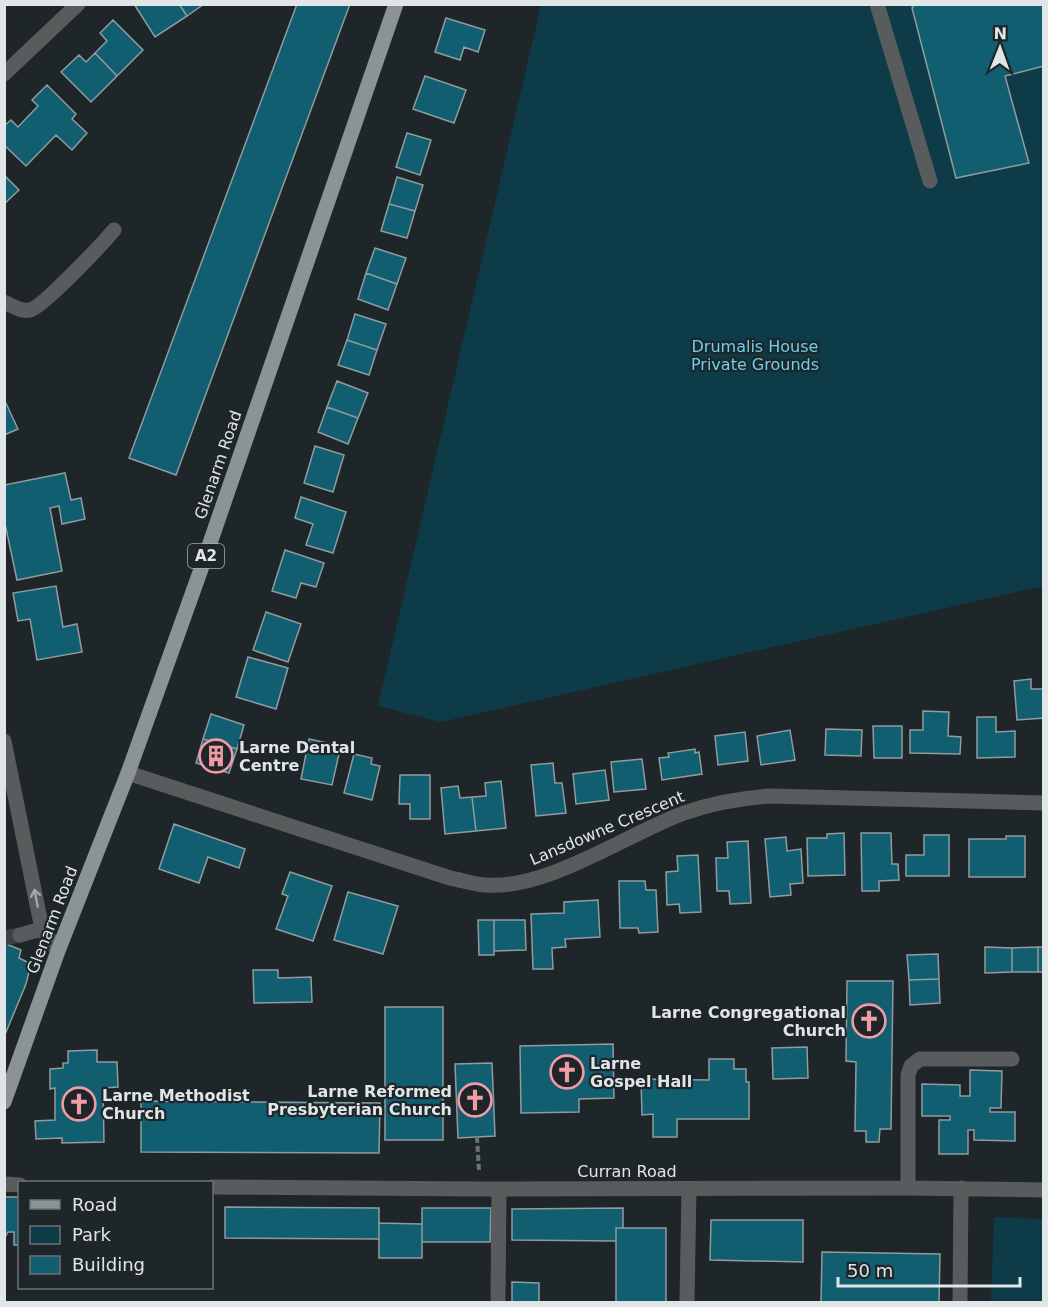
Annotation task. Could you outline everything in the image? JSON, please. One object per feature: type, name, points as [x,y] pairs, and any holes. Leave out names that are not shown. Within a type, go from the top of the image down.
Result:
[{"type":"main road","name":"Glenarm Road","points":[[4,1102],[58,951],[128,773],[208,550],[396,4]]},
{"type":"main road","points":[[4,1076],[18,1066]]},
{"type":"street","points":[[4,74],[78,4]]},
{"type":"street","points":[[882,9],[930,181]]},
{"type":"street","points":[[4,302],[22,310],[34,309],[114,230]]},
{"type":"street","points":[[4,741],[42,929],[58,951]]},
{"type":"street","name":"Lansdowne Crescent","points":[[128,773],[450,878],[486,885],[512,884],[540,878],[684,813],[747,798],[770,796],[1044,803]]},
{"type":"street","points":[[20,936],[42,929]]},
{"type":"street","points":[[908,1188],[908,1075],[911,1066],[921,1059],[1012,1059]]},
{"type":"street","name":"Curran Road","points":[[213,1187],[1044,1190]]},
{"type":"street","points":[[960,1302],[961,1188]]},
{"type":"street","points":[[498,1302],[499,1189]]},
{"type":"street","points":[[687,1302],[689,1190]]},
{"type":"path","points":[[477,1137],[478,1158]]},
{"type":"green space","name":"Drumalis House Private Grounds","points":[[541,5],[1043,5],[1043,586],[441,722],[378,706]]},
{"type":"green space","points":[[994,1217],[1043,1219],[1043,1302],[991,1302]]},
{"type":"building","points":[[134,4],[179,4],[187,16],[155,37]]},
{"type":"building","points":[[179,4],[204,4],[187,16]]},
{"type":"building","points":[[297,4],[350,4],[176,475],[129,458]]},
{"type":"building","points":[[915,4],[1044,4],[1044,66],[1005,76],[1029,163],[956,178],[912,8]]},
{"type":"building","points":[[446,18],[485,30],[478,52],[464,47],[460,60],[435,52]]},
{"type":"building","points":[[113,20],[143,50],[117,76],[95,53],[107,41],[100,33]]},
{"type":"building","points":[[95,53],[117,76],[91,102],[61,72],[79,55],[86,62]]},
{"type":"building","points":[[425,76],[466,90],[454,123],[413,109]]},
{"type":"building","points":[[47,85],[76,114],[72,119],[87,133],[72,150],[56,135],[26,166],[4,145],[4,126],[11,120],[18,127],[38,106],[32,100]]},
{"type":"building","points":[[407,133],[431,140],[420,175],[396,167]]},
{"type":"building","points":[[4,175],[19,190],[4,204]]},
{"type":"building","points":[[397,177],[423,185],[415,211],[389,204]]},
{"type":"building","points":[[389,204],[415,211],[407,238],[381,231]]},
{"type":"building","points":[[375,248],[406,258],[397,284],[366,273]]},
{"type":"building","points":[[366,273],[397,284],[388,310],[358,299]]},
{"type":"building","points":[[355,314],[386,324],[377,350],[347,340]]},
{"type":"building","points":[[347,340],[377,350],[369,375],[338,365]]},
{"type":"building","points":[[337,381],[368,393],[358,418],[327,407]]},
{"type":"building","points":[[4,399],[18,429],[4,435]]},
{"type":"building","points":[[327,407],[358,418],[348,444],[318,432]]},
{"type":"building","points":[[315,446],[344,455],[333,492],[304,483]]},
{"type":"building","points":[[65,473],[71,500],[81,498],[85,519],[62,524],[59,506],[50,508],[62,571],[17,580],[4,519],[4,485]]},
{"type":"building","points":[[301,497],[346,512],[333,553],[306,545],[313,524],[295,518]]},
{"type":"building","points":[[285,550],[324,563],[316,587],[301,583],[296,598],[272,591]]},
{"type":"building","points":[[56,586],[63,627],[77,624],[82,652],[37,660],[30,619],[18,621],[13,593]]},
{"type":"building","points":[[266,612],[301,624],[288,662],[253,650]]},
{"type":"building","points":[[248,657],[288,668],[276,709],[236,697]]},
{"type":"building","points":[[1031,679],[1031,689],[1044,689],[1044,718],[1017,720],[1014,681]]},
{"type":"building","points":[[923,711],[949,712],[948,736],[961,737],[960,754],[910,753],[910,730],[923,730]]},
{"type":"building","points":[[211,714],[244,725],[237,749],[203,739]]},
{"type":"building","points":[[977,717],[996,717],[996,732],[1015,731],[1015,757],[977,758]]},
{"type":"building","points":[[873,726],[902,726],[902,758],[874,758]]},
{"type":"building","points":[[826,729],[862,730],[861,756],[825,755]]},
{"type":"building","points":[[790,730],[795,760],[761,765],[757,736]]},
{"type":"building","points":[[745,732],[748,761],[718,765],[715,736]]},
{"type":"building","name":"Larne Dental Centre","points":[[203,739],[237,749],[229,773],[196,763]]},
{"type":"building","points":[[309,739],[328,743],[326,751],[339,754],[332,785],[301,779]]},
{"type":"building","points":[[695,749],[695,753],[699,752],[702,774],[662,780],[659,758],[669,757],[668,753]]},
{"type":"building","points":[[354,754],[372,758],[371,764],[380,766],[372,800],[344,793]]},
{"type":"building","points":[[642,759],[646,789],[614,792],[611,762]]},
{"type":"building","points":[[553,763],[555,783],[562,783],[566,813],[536,816],[531,765]]},
{"type":"building","points":[[605,770],[609,800],[576,804],[573,774]]},
{"type":"building","points":[[400,775],[430,775],[430,819],[410,819],[410,804],[399,804]]},
{"type":"building","points":[[501,781],[506,828],[476,831],[472,797],[486,796],[485,783]]},
{"type":"building","points":[[458,786],[460,798],[472,797],[476,831],[445,834],[441,788]]},
{"type":"building","points":[[174,824],[245,849],[239,868],[208,857],[199,883],[159,869]]},
{"type":"building","points":[[844,833],[845,875],[808,876],[807,838],[827,838],[827,834]]},
{"type":"building","points":[[861,833],[891,833],[892,864],[898,864],[899,880],[879,881],[879,891],[862,891]]},
{"type":"building","points":[[924,835],[949,835],[949,876],[906,876],[906,855],[924,855]]},
{"type":"building","points":[[1006,836],[1025,836],[1025,877],[969,877],[969,839],[1006,839]]},
{"type":"building","points":[[786,837],[787,851],[801,849],[803,883],[790,884],[791,895],[770,897],[765,839]]},
{"type":"building","points":[[748,841],[751,903],[730,904],[729,891],[717,891],[716,858],[728,858],[727,842]]},
{"type":"building","points":[[698,855],[701,912],[680,913],[679,904],[667,905],[666,872],[678,871],[677,856]]},
{"type":"building","points":[[290,872],[332,886],[313,941],[276,929],[288,896],[282,894]]},
{"type":"building","points":[[619,881],[645,881],[646,890],[656,890],[658,932],[639,933],[638,928],[620,928]]},
{"type":"building","points":[[348,892],[398,906],[383,954],[334,940]]},
{"type":"building","points":[[598,900],[600,937],[565,939],[566,947],[552,948],[553,969],[533,969],[531,914],[564,913],[564,902]]},
{"type":"building","points":[[478,920],[494,920],[494,955],[479,955]]},
{"type":"building","points":[[494,920],[525,920],[526,950],[494,951]]},
{"type":"building","points":[[4,943],[21,950],[19,958],[31,964],[26,984],[4,1037]]},
{"type":"building","points":[[985,947],[1012,948],[1012,972],[985,973]]},
{"type":"building","points":[[1038,947],[1038,972],[1012,972],[1012,948]]},
{"type":"building","points":[[1038,947],[1044,947],[1044,972],[1038,972]]},
{"type":"building","points":[[938,954],[939,979],[909,980],[907,955]]},
{"type":"building","points":[[253,970],[278,970],[278,978],[311,977],[312,1002],[254,1003]]},
{"type":"building","points":[[939,979],[940,1003],[910,1005],[909,980]]},
{"type":"building","name":"Larne Congregational Church","points":[[847,981],[893,981],[891,1129],[880,1129],[879,1142],[866,1142],[866,1131],[855,1131],[856,1062],[846,1061]]},
{"type":"building","points":[[385,1007],[443,1007],[443,1140],[385,1140]]},
{"type":"building","name":"Larne Gospel Hall","points":[[613,1044],[614,1098],[579,1099],[579,1112],[521,1113],[520,1046]]},
{"type":"building","points":[[807,1047],[808,1078],[773,1079],[772,1048]]},
{"type":"building","name":"Larne Methodist Church","points":[[97,1050],[97,1062],[117,1062],[118,1087],[103,1088],[104,1142],[62,1143],[62,1138],[36,1139],[35,1121],[55,1120],[55,1088],[50,1089],[50,1069],[63,1068],[63,1063],[68,1063],[68,1051]]},
{"type":"building","points":[[709,1059],[734,1059],[734,1069],[746,1069],[746,1082],[749,1082],[749,1119],[677,1119],[677,1137],[653,1137],[653,1114],[642,1115],[641,1079],[709,1080]]},
{"type":"building","name":"Larne Reformed Presbyterian Church","points":[[492,1063],[495,1136],[458,1138],[455,1064]]},
{"type":"building","points":[[970,1070],[1002,1071],[1001,1108],[990,1108],[990,1112],[1015,1112],[1015,1141],[974,1140],[974,1130],[968,1130],[968,1154],[939,1154],[939,1120],[950,1120],[950,1116],[922,1116],[922,1084],[960,1085],[960,1096],[970,1096]]},
{"type":"building","points":[[141,1101],[380,1103],[379,1153],[141,1152]]},
{"type":"building","points":[[4,1197],[18,1197],[18,1245],[14,1245],[14,1232],[8,1232],[4,1239]]},
{"type":"building","points":[[225,1207],[379,1208],[379,1239],[225,1238]]},
{"type":"building","points":[[422,1208],[491,1208],[490,1242],[422,1242]]},
{"type":"building","points":[[623,1208],[623,1228],[616,1228],[616,1241],[512,1240],[512,1209]]},
{"type":"building","points":[[711,1220],[803,1220],[803,1262],[710,1260]]},
{"type":"building","points":[[379,1223],[422,1224],[422,1258],[379,1258]]},
{"type":"building","points":[[616,1228],[666,1228],[666,1302],[616,1302]]},
{"type":"building","points":[[822,1252],[940,1254],[939,1302],[821,1302]]},
{"type":"building","points":[[512,1282],[539,1283],[539,1302],[512,1302]]},
{"type":"tunnel","points":[[4,938],[20,935]]},
{"type":"place","name":"Larne Dental Centre","points":[[216,756]]},
{"type":"place","name":"Larne Congregational Church","points":[[869,1021]]},
{"type":"place","name":"Larne Gospel Hall","points":[[567,1072]]},
{"type":"place","name":"Larne Reformed Presbyterian Church","points":[[475,1100]]},
{"type":"place","name":"Larne Methodist Church","points":[[79,1104]]}]
